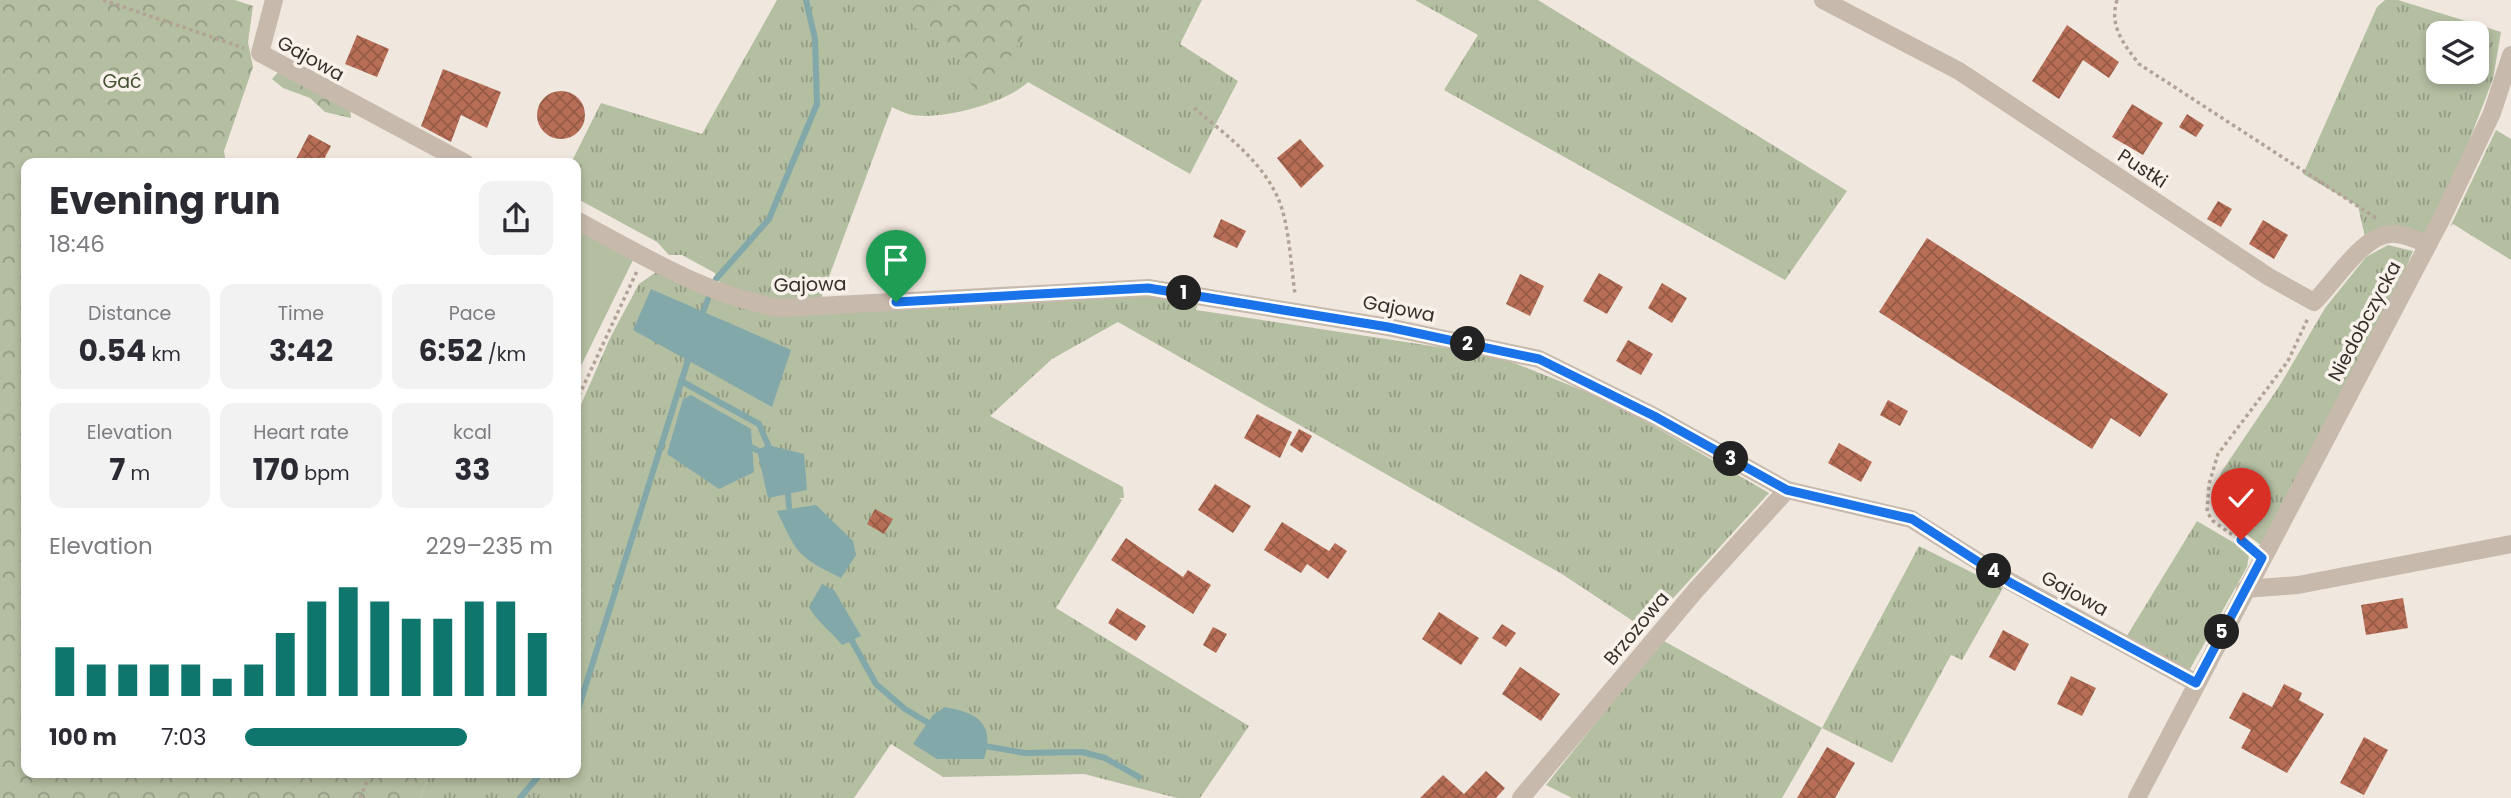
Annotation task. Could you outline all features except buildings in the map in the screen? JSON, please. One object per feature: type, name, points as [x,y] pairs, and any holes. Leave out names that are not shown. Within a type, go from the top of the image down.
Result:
[{"type":"street","name":"Gajowa","points":[[274,0],[260,54],[456,158]]},
{"type":"street","name":"Pustki","points":[[1823,0],[1959,71],[2269,277],[2314,302]]},
{"type":"street","name":"Niedobczycka","points":[[2137,798],[2427,244],[2492,113],[2511,55]]},
{"type":"street","name":"Gajowa","points":[[581,223],[722,294],[782,309],[1148,288],[1306,313],[1539,359],[1654,416],[1787,490],[1912,519],[2011,583],[2196,683]]},
{"type":"street","points":[[2314,302],[2360,249],[2394,233],[2427,244]]},
{"type":"street","name":"Brzozowa","points":[[1521,798],[1696,590],[1787,490]]},
{"type":"street","points":[[2242,594],[2511,544]]},
{"type":"path","points":[[103,0],[260,54]]},
{"type":"path","points":[[2117,0],[2114,23],[2122,42],[2139,64],[2383,222],[2394,233]]},
{"type":"path","points":[[1194,108],[1234,141],[1266,177],[1279,200],[1295,297],[1306,313]]},
{"type":"path","points":[[581,391],[645,257]]},
{"type":"path","points":[[2262,558],[2213,521],[2207,512],[2209,484],[2218,454],[2288,361],[2314,302]]},
{"type":"path","points":[[360,798],[368,778]]},
{"type":"green space","name":"Gać","points":[[0,0],[235,0],[253,6],[248,42],[253,67],[224,151],[225,158],[21,158],[21,778],[428,778],[420,798],[0,798]]},
{"type":"green space","points":[[777,0],[1202,0],[1180,44],[1238,81],[1190,174],[1028,82],[1018,90],[990,103],[941,115],[913,115],[892,107],[820,301],[766,300],[740,293],[716,279],[715,273],[682,255],[669,255],[657,242],[581,201],[581,158],[574,158],[601,103],[702,134]]},
{"type":"green space","points":[[959,0],[1045,0],[987,96],[973,89],[961,55],[915,28],[906,14],[917,5],[952,6]]},
{"type":"green space","points":[[1415,0],[1538,0],[1847,191],[1785,280],[1444,90],[1478,35]]},
{"type":"green space","points":[[2385,0],[2398,0],[2466,21],[2426,21],[2426,84],[2489,84],[2489,28],[2501,32],[2493,79],[2454,180],[2425,234],[2365,237],[2358,206],[2303,174],[2377,7]]},
{"type":"green space","points":[[281,69],[350,107],[351,118],[325,112],[310,98],[283,88],[272,79]]},
{"type":"green space","points":[[2496,130],[2511,139],[2511,260],[2453,224],[2450,227]]},
{"type":"green space","points":[[581,230],[633,260],[581,366]]},
{"type":"green space","points":[[2388,245],[2413,251],[2395,294],[2262,546],[2213,509],[2215,489],[2222,471],[2280,385],[2325,308],[2366,257]]},
{"type":"green space","points":[[656,272],[721,300],[1150,296],[1198,302],[1196,310],[1497,356],[1614,403],[1769,493],[1645,629],[1562,574],[1118,322],[1052,359],[990,416],[1123,487],[1124,498],[1119,498],[1122,500],[1056,608],[1249,726],[1200,798],[1177,798],[1084,774],[943,777],[891,744],[854,798],[420,798],[428,778],[581,778],[581,405],[610,338],[639,284]]},
{"type":"green space","points":[[2197,521],[2241,547],[2249,555],[2247,567],[2190,669],[2176,668],[2125,639]]},
{"type":"green space","points":[[1919,546],[2003,588],[1962,660],[1951,655],[1892,763],[1822,728]]},
{"type":"green space","points":[[1662,640],[1822,728],[1782,798],[1572,798],[1546,785]]},
{"type":"water","points":[[651,289],[791,350],[772,407],[633,330]]},
{"type":"water","points":[[691,395],[751,429],[754,472],[719,489],[667,454],[683,399]]},
{"type":"water","points":[[768,445],[804,454],[807,490],[768,498],[757,450]]},
{"type":"water","points":[[816,505],[853,541],[856,555],[841,578],[800,553],[777,511]]},
{"type":"water","points":[[822,584],[834,590],[861,636],[842,645],[812,612],[809,607]]},
{"type":"water","points":[[945,707],[967,713],[981,722],[987,737],[984,759],[937,759],[913,744],[933,715]]},
{"type":"waterway","points":[[716,279],[769,219],[817,104],[815,39],[806,0]]},
{"type":"waterway","points":[[701,317],[708,299]]},
{"type":"waterway","points":[[581,700],[690,354]]},
{"type":"waterway","points":[[681,381],[759,424],[768,445]]},
{"type":"waterway","points":[[751,447],[757,450]]},
{"type":"waterway","points":[[788,494],[789,507]]},
{"type":"waterway","points":[[852,641],[876,684],[905,709],[935,727]]},
{"type":"waterway","points":[[979,745],[1025,753],[1082,752],[1105,758],[1139,777]]},
{"type":"waterway","points":[[520,798],[537,778]]},
{"type":"route","points":[[896,302],[1148,288],[1388,327],[1539,359],[1654,416],[1787,490],[1912,519],[2011,583],[2196,683],[2262,558],[2241,540]]}]
